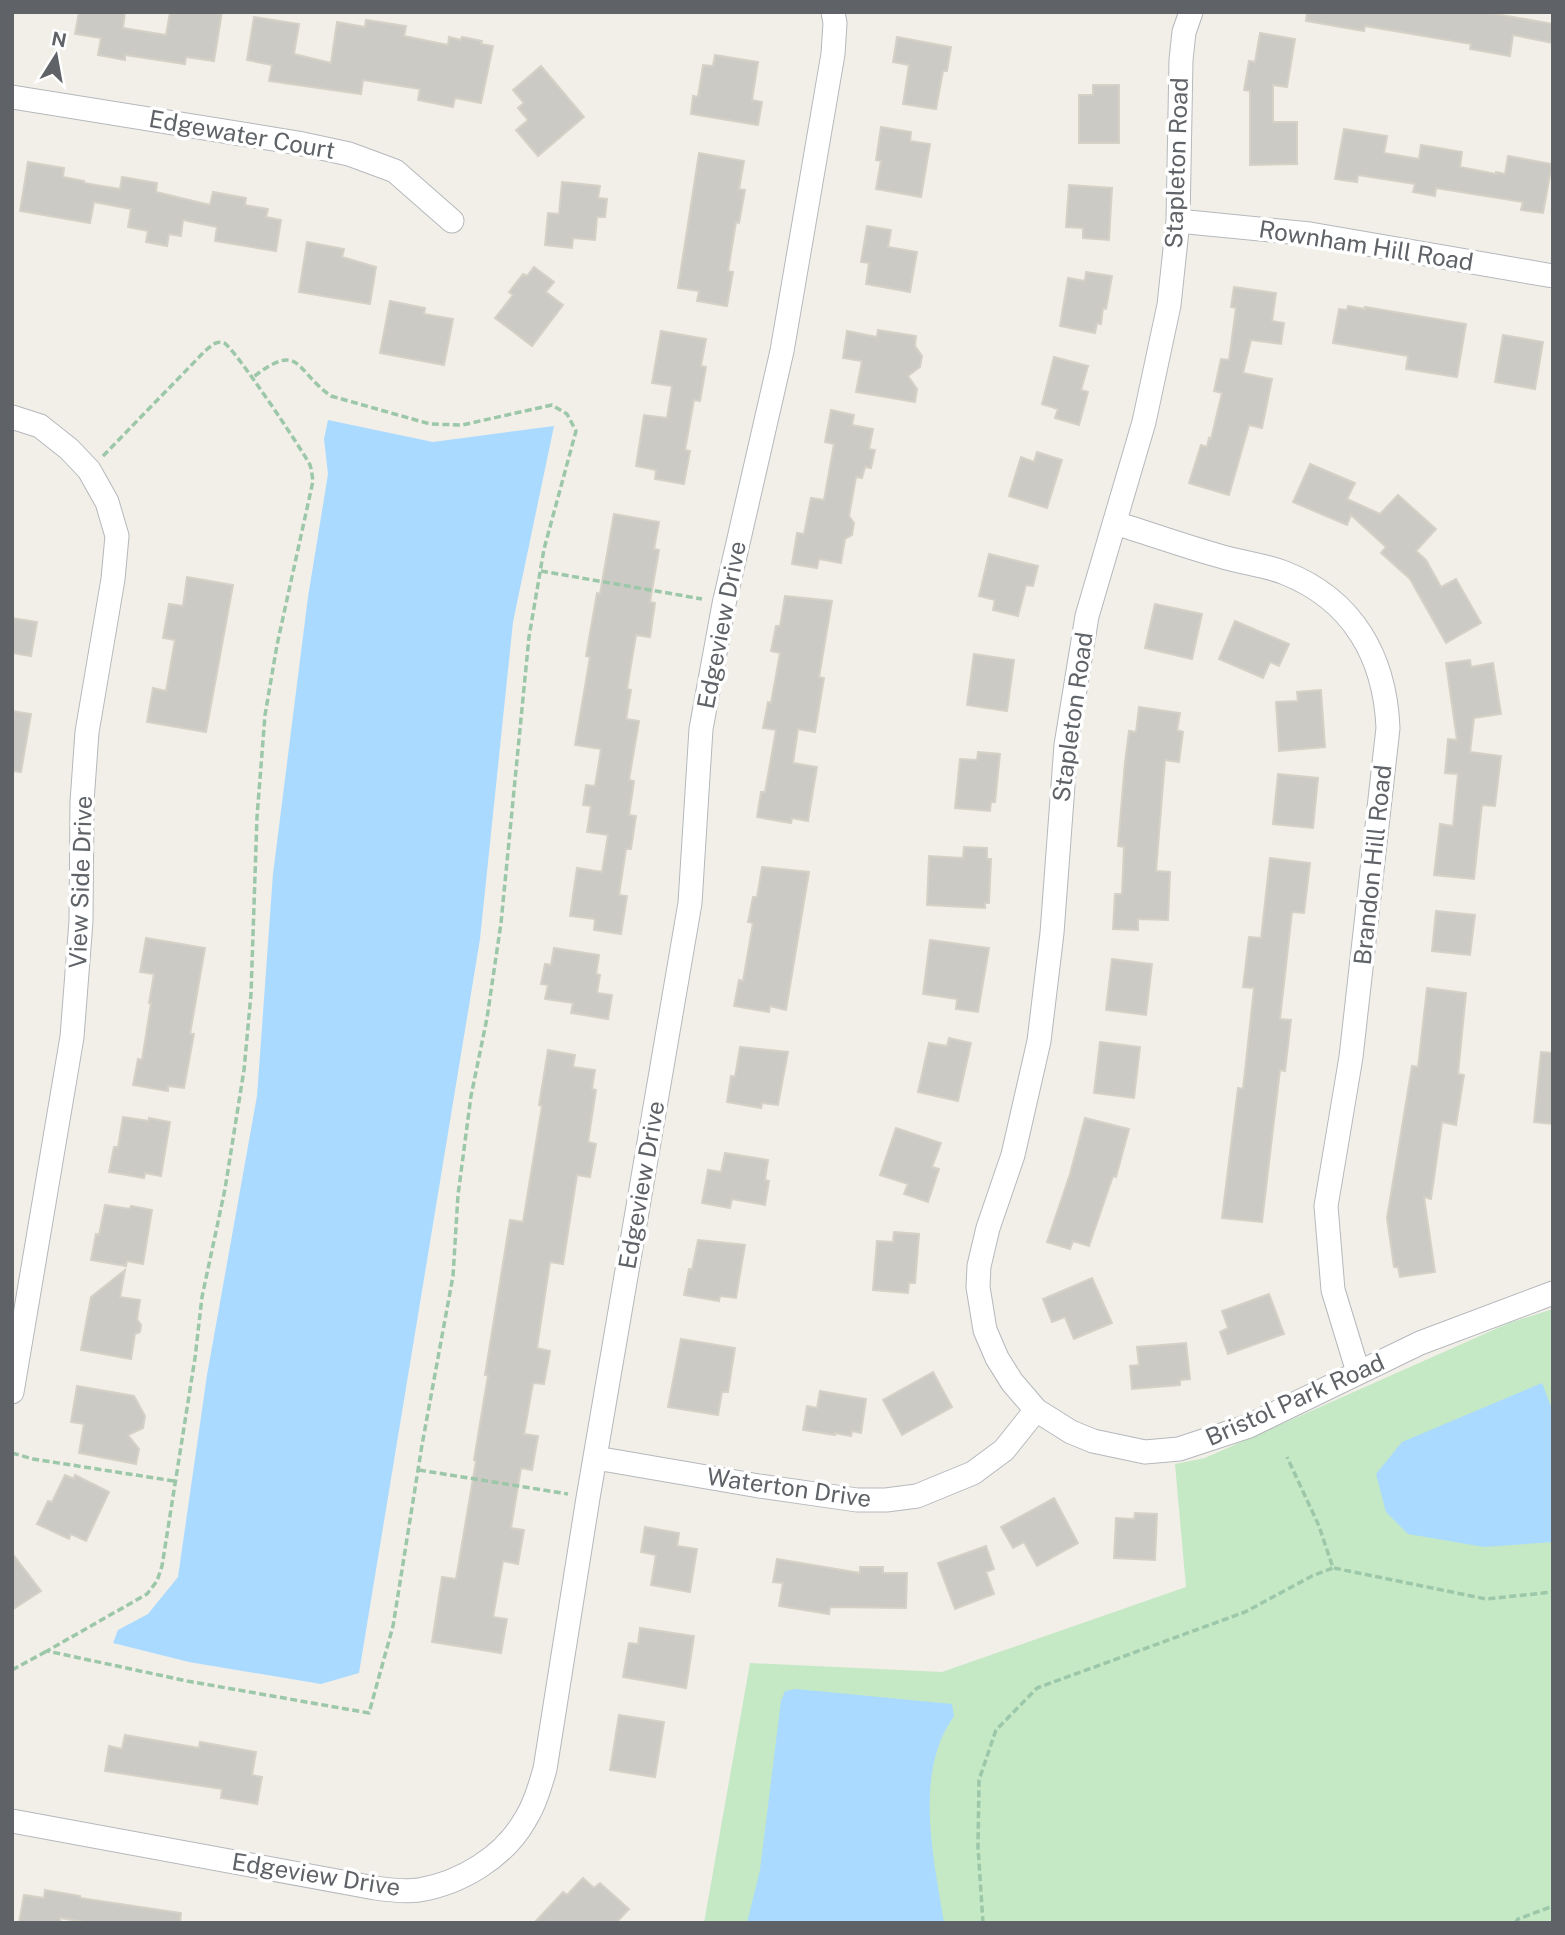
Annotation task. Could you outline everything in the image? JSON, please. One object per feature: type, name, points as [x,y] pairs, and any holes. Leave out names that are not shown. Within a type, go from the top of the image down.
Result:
[{"type":"street","name":"Edgeview Drive","points":[[12,1821],[375,1888],[417,1890],[468,1874],[511,1841],[537,1796],[545,1769],[588,1498],[690,903],[701,729],[724,604],[782,351],[833,54],[833,12]]},
{"type":"street","name":"Stapleton Road","points":[[1036,1410],[1012,1382],[985,1330],[978,1287],[979,1266],[986,1235],[1013,1154],[1039,1041],[1052,933],[1066,746],[1087,616],[1144,422],[1169,305],[1178,220],[1181,60],[1184,32],[1191,12]]},
{"type":"street","name":"Edgewater Court","points":[[12,97],[298,143],[349,154],[394,171],[452,221]]},
{"type":"street","name":"Rownham Hill Road","points":[[1178,220],[1310,234],[1553,276]]},
{"type":"street","name":"View Side Drive","points":[[12,417],[40,426],[69,449],[89,470],[107,502],[117,536],[113,579],[87,732],[82,816],[81,921],[72,1037],[12,1392]]},
{"type":"street","name":"Brandon Hill Road","points":[[1115,523],[1224,557],[1267,567],[1313,587],[1344,610],[1370,648],[1380,676],[1387,705],[1388,728],[1351,1057],[1326,1206],[1334,1290],[1358,1372]]},
{"type":"street","name":"Bristol Park Road","points":[[1036,1410],[1071,1432],[1119,1448],[1145,1452],[1179,1449],[1249,1426],[1420,1343],[1553,1293]]},
{"type":"street","name":"Waterton Drive","points":[[596,1458],[759,1486],[857,1500],[886,1500],[917,1496],[973,1473],[1004,1450],[1036,1410]]},
{"type":"path","points":[[12,1670],[147,1594],[157,1581],[162,1566],[202,1297],[225,1189],[244,1070],[251,993],[257,830],[265,715],[277,645],[313,481],[311,469],[298,445],[232,348],[224,342],[215,343],[89,470]]},
{"type":"path","points":[[47,1651],[187,1681],[369,1713],[393,1626],[453,1276],[458,1195],[471,1096],[501,923],[529,637],[540,571],[576,431],[567,414],[552,405],[462,425],[430,424],[331,396],[318,387],[298,362],[272,362],[252,379]]},
{"type":"path","points":[[540,571],[724,604]]},
{"type":"path","points":[[12,1453],[33,1459],[174,1481]]},
{"type":"path","points":[[1287,1457],[1319,1526],[1333,1568]]},
{"type":"path","points":[[419,1470],[588,1498]]},
{"type":"path","points":[[983,1923],[978,1847],[979,1780],[996,1730],[1037,1688],[1244,1612],[1312,1576],[1333,1568],[1486,1598],[1553,1592]]},
{"type":"path","points":[[1515,1923],[1553,1906]]},
{"type":"green space","points":[[1553,1309],[1553,1923],[704,1923],[750,1663],[942,1672],[1186,1587],[1175,1464],[1205,1458],[1509,1323]]},
{"type":"water","points":[[328,420],[433,442],[554,426],[513,622],[480,939],[359,1673],[321,1684],[189,1662],[113,1643],[118,1630],[148,1614],[178,1577],[207,1375],[257,1096],[273,874],[308,597],[328,474],[324,439]]},
{"type":"water","points":[[1542,1383],[1553,1412],[1553,1542],[1484,1547],[1408,1534],[1386,1512],[1376,1474],[1402,1442]]},
{"type":"water","points":[[796,1689],[952,1704],[954,1716],[941,1739],[930,1790],[932,1844],[944,1923],[747,1923],[760,1870],[781,1701],[785,1691]]},
{"type":"building","points":[[79,12],[125,12],[123,28],[166,35],[170,12],[222,12],[214,61],[186,57],[185,64],[125,55],[125,60],[98,55],[101,38],[75,34]]},
{"type":"building","points":[[1307,12],[1485,12],[1553,24],[1553,43],[1513,35],[1510,56],[1470,49],[1471,44],[1365,26],[1364,31],[1306,21]]},
{"type":"building","points":[[254,17],[299,24],[294,54],[331,63],[337,22],[365,27],[366,20],[406,26],[404,36],[448,45],[449,37],[482,41],[481,44],[493,46],[481,103],[455,98],[453,107],[418,100],[420,89],[363,80],[361,94],[269,81],[272,65],[247,60]]},
{"type":"building","points":[[1260,33],[1295,39],[1287,87],[1273,85],[1273,122],[1297,122],[1297,164],[1250,165],[1250,91],[1244,90],[1249,61],[1255,62]]},
{"type":"building","points":[[897,37],[951,47],[947,71],[943,71],[936,109],[903,104],[909,65],[893,62]]},
{"type":"building","points":[[715,55],[758,62],[752,100],[762,102],[758,125],[691,114],[693,96],[698,97],[703,65],[713,66]]},
{"type":"building","points":[[541,66],[584,117],[538,156],[516,130],[528,120],[518,108],[524,103],[513,90]]},
{"type":"building","points":[[1093,85],[1119,85],[1119,143],[1079,143],[1079,95],[1093,95]]},
{"type":"building","points":[[881,127],[911,132],[910,141],[930,144],[921,197],[876,189],[881,161],[876,160]]},
{"type":"building","points":[[1344,129],[1387,136],[1384,153],[1419,159],[1421,145],[1462,152],[1460,167],[1496,174],[1505,174],[1508,156],[1552,164],[1543,213],[1521,210],[1523,202],[1436,188],[1435,196],[1413,192],[1415,184],[1358,175],[1357,182],[1335,179]]},
{"type":"building","points":[[699,153],[744,161],[739,189],[745,190],[739,223],[736,222],[728,271],[733,272],[727,306],[697,301],[699,291],[678,288]]},
{"type":"building","points":[[28,162],[64,168],[63,177],[120,189],[122,177],[157,183],[156,192],[210,205],[213,192],[246,198],[245,205],[268,209],[266,217],[281,220],[276,251],[215,241],[217,227],[183,220],[181,236],[169,234],[167,246],[146,242],[148,231],[128,227],[131,209],[94,202],[90,223],[20,211]]},
{"type":"building","points":[[562,182],[600,186],[598,198],[607,199],[605,217],[597,217],[595,240],[573,238],[572,248],[545,245],[548,213],[559,214]]},
{"type":"building","points":[[1069,185],[1112,188],[1109,240],[1083,238],[1083,228],[1066,227]]},
{"type":"building","points":[[867,226],[891,230],[888,247],[917,252],[910,292],[866,284],[869,263],[861,262]]},
{"type":"building","points":[[307,242],[344,249],[342,257],[376,267],[370,304],[299,292]]},
{"type":"building","points":[[534,267],[554,282],[546,292],[563,305],[532,346],[495,318],[513,295],[509,292],[523,274],[527,276]]},
{"type":"building","points":[[1086,272],[1112,276],[1106,309],[1103,308],[1101,324],[1097,323],[1095,333],[1060,326],[1068,278],[1085,281]]},
{"type":"building","points":[[1234,287],[1276,293],[1272,321],[1284,323],[1281,344],[1251,340],[1243,373],[1272,379],[1262,428],[1249,425],[1229,495],[1189,483],[1201,445],[1207,447],[1209,438],[1211,439],[1222,393],[1214,391],[1221,359],[1229,360],[1236,308],[1231,307]]},
{"type":"building","points":[[390,301],[425,308],[424,314],[453,319],[444,365],[380,353]]},
{"type":"building","points":[[1348,306],[1466,324],[1457,377],[1406,369],[1408,356],[1333,343],[1339,309],[1347,310]]},
{"type":"building","points":[[878,330],[916,336],[915,346],[922,356],[920,367],[908,376],[917,389],[915,402],[856,392],[862,361],[843,358],[847,331],[877,337]]},
{"type":"building","points":[[661,331],[706,339],[701,366],[706,367],[700,401],[694,400],[685,450],[690,451],[684,484],[655,479],[656,470],[636,466],[644,415],[667,418],[672,386],[652,383]]},
{"type":"building","points":[[1503,335],[1543,342],[1535,389],[1495,382]]},
{"type":"building","points":[[1054,357],[1088,366],[1081,390],[1088,392],[1079,425],[1055,418],[1058,409],[1042,404]]},
{"type":"building","points":[[831,410],[854,415],[852,425],[873,429],[869,449],[875,450],[871,468],[865,467],[862,478],[856,477],[849,516],[854,523],[852,535],[845,539],[841,563],[819,559],[817,568],[792,564],[797,533],[804,534],[811,498],[824,500],[834,444],[825,442]]},
{"type":"building","points":[[1037,452],[1062,460],[1047,508],[1009,496],[1021,457],[1034,462]]},
{"type":"building","points":[[1310,464],[1355,483],[1347,499],[1380,514],[1398,495],[1436,529],[1416,551],[1426,560],[1441,587],[1456,579],[1481,623],[1446,643],[1410,579],[1381,553],[1386,547],[1351,515],[1347,525],[1293,502]]},
{"type":"building","points":[[614,514],[659,522],[654,549],[659,550],[650,602],[655,603],[650,637],[636,635],[627,689],[631,690],[626,719],[639,721],[629,780],[634,781],[629,815],[636,816],[631,849],[626,849],[619,895],[627,896],[621,934],[594,930],[595,919],[570,916],[577,868],[602,872],[608,835],[587,832],[591,806],[583,805],[586,785],[595,786],[601,749],[575,745],[590,657],[586,656]]},
{"type":"building","points":[[989,554],[1038,566],[1033,586],[1026,585],[1018,616],[993,610],[995,600],[979,596]]},
{"type":"building","points":[[187,577],[233,585],[206,732],[147,722],[153,688],[166,691],[175,640],[163,638],[169,604],[183,606]]},
{"type":"building","points":[[785,596],[832,601],[819,677],[824,678],[815,732],[798,729],[793,763],[817,767],[808,821],[792,818],[791,823],[757,817],[761,792],[765,792],[776,730],[763,728],[768,702],[771,703],[780,653],[771,651],[776,626],[780,626]]},
{"type":"building","points":[[1155,604],[1202,614],[1192,659],[1145,648]]},
{"type":"building","points":[[12,618],[37,622],[31,656],[12,653]]},
{"type":"building","points":[[1235,621],[1289,644],[1279,666],[1270,662],[1263,678],[1219,659]]},
{"type":"building","points":[[974,654],[1014,660],[1007,711],[967,705]]},
{"type":"building","points":[[1470,660],[1471,667],[1493,663],[1501,714],[1474,718],[1470,752],[1501,756],[1495,806],[1482,805],[1474,879],[1434,875],[1440,824],[1453,826],[1458,774],[1445,773],[1448,739],[1457,740],[1446,663]]},
{"type":"building","points":[[1321,690],[1325,747],[1279,751],[1276,702],[1298,701],[1297,692]]},
{"type":"building","points":[[1139,707],[1180,713],[1177,730],[1183,732],[1179,762],[1165,760],[1156,871],[1170,872],[1168,920],[1138,919],[1138,930],[1113,929],[1115,894],[1122,894],[1124,847],[1118,846],[1125,762],[1129,731],[1136,732]]},
{"type":"building","points":[[12,711],[31,714],[21,772],[12,771]]},
{"type":"building","points":[[978,752],[1000,754],[995,802],[991,802],[990,811],[955,808],[960,759],[977,760]]},
{"type":"building","points":[[1278,774],[1318,778],[1313,828],[1273,824]]},
{"type":"building","points":[[964,847],[987,848],[987,859],[991,859],[989,903],[985,903],[985,908],[927,905],[929,856],[963,858]]},
{"type":"building","points":[[1270,858],[1310,863],[1304,913],[1292,912],[1280,1019],[1291,1020],[1285,1071],[1280,1070],[1262,1222],[1222,1218],[1238,1088],[1243,1089],[1254,988],[1243,987],[1249,937],[1261,938]]},
{"type":"building","points":[[762,867],[809,872],[786,1010],[770,1006],[769,1012],[734,1006],[739,980],[743,981],[753,923],[748,922],[753,897],[757,897]]},
{"type":"building","points":[[1436,911],[1475,915],[1470,955],[1432,951]]},
{"type":"building","points":[[146,938],[205,948],[184,1088],[168,1086],[168,1091],[133,1085],[138,1059],[142,1060],[154,974],[140,972]]},
{"type":"building","points":[[930,940],[989,948],[978,1012],[956,1009],[957,999],[923,994]]},
{"type":"building","points":[[554,948],[599,955],[597,993],[612,995],[608,1019],[571,1013],[573,1003],[545,999],[548,985],[541,984],[545,964],[551,965]]},
{"type":"building","points":[[1112,959],[1152,964],[1146,1015],[1106,1010]]},
{"type":"building","points":[[1427,988],[1466,993],[1458,1074],[1464,1075],[1456,1125],[1442,1122],[1431,1199],[1424,1197],[1435,1272],[1400,1277],[1398,1267],[1394,1267],[1387,1218],[1412,1066],[1418,1067]]},
{"type":"building","points":[[949,1038],[971,1043],[958,1101],[918,1092],[929,1043],[947,1046]]},
{"type":"building","points":[[1100,1042],[1140,1047],[1134,1098],[1094,1093]]},
{"type":"building","points":[[740,1047],[788,1052],[778,1105],[762,1103],[761,1108],[727,1102]]},
{"type":"building","points":[[548,1050],[575,1055],[573,1067],[595,1070],[592,1089],[596,1090],[588,1142],[596,1144],[590,1177],[577,1175],[563,1264],[550,1262],[537,1348],[550,1351],[544,1384],[533,1383],[524,1434],[538,1436],[532,1470],[521,1468],[511,1528],[524,1530],[518,1564],[503,1561],[493,1617],[507,1619],[501,1653],[432,1642],[442,1577],[456,1579],[476,1461],[474,1460],[488,1375],[485,1375],[510,1220],[523,1222],[542,1106],[539,1105]]},
{"type":"building","points":[[1541,1052],[1553,1053],[1553,1124],[1534,1122]]},
{"type":"building","points":[[123,1117],[170,1122],[161,1176],[145,1173],[144,1178],[109,1172],[114,1147],[118,1147]]},
{"type":"building","points":[[1085,1118],[1129,1129],[1116,1177],[1113,1176],[1089,1246],[1073,1241],[1070,1249],[1047,1242]]},
{"type":"building","points":[[896,1128],[941,1143],[932,1167],[939,1169],[928,1202],[904,1194],[908,1184],[880,1175]]},
{"type":"building","points":[[725,1153],[768,1160],[765,1180],[769,1181],[765,1205],[732,1199],[730,1208],[702,1203],[708,1170],[721,1172]]},
{"type":"building","points":[[105,1205],[152,1210],[143,1264],[127,1261],[126,1266],[91,1260]]},
{"type":"building","points":[[894,1232],[919,1234],[915,1283],[909,1283],[908,1293],[873,1290],[877,1241],[893,1242]]},
{"type":"building","points":[[698,1240],[745,1245],[736,1298],[720,1296],[719,1301],[684,1295]]},
{"type":"building","points":[[125,1270],[120,1297],[140,1300],[137,1319],[141,1325],[140,1332],[135,1334],[131,1359],[81,1350],[91,1297]]},
{"type":"building","points":[[1092,1278],[1112,1323],[1074,1339],[1065,1317],[1052,1322],[1043,1299]]},
{"type":"building","points":[[1269,1294],[1284,1334],[1228,1354],[1220,1332],[1228,1328],[1222,1311]]},
{"type":"building","points":[[681,1339],[735,1348],[728,1392],[722,1392],[718,1415],[668,1407]]},
{"type":"building","points":[[1186,1343],[1190,1379],[1180,1380],[1180,1385],[1132,1389],[1130,1366],[1139,1365],[1137,1347]]},
{"type":"building","points":[[933,1372],[952,1407],[902,1435],[883,1400]]},
{"type":"building","points":[[77,1386],[134,1396],[145,1416],[143,1428],[128,1435],[139,1449],[136,1464],[79,1453],[84,1424],[71,1422]]},
{"type":"building","points":[[820,1391],[866,1399],[861,1433],[852,1431],[851,1436],[803,1430],[807,1406],[817,1408]]},
{"type":"building","points":[[65,1475],[74,1479],[75,1475],[109,1492],[86,1541],[71,1534],[69,1539],[37,1524],[48,1501],[52,1502]]},
{"type":"building","points":[[1054,1498],[1078,1543],[1037,1566],[1024,1542],[1013,1548],[1001,1527]]},
{"type":"building","points":[[1135,1513],[1157,1514],[1155,1560],[1114,1558],[1116,1518],[1134,1519]]},
{"type":"building","points":[[645,1527],[679,1533],[677,1546],[697,1549],[690,1592],[651,1585],[656,1555],[641,1552]]},
{"type":"building","points":[[986,1546],[994,1569],[986,1572],[994,1594],[955,1609],[938,1563]]},
{"type":"building","points":[[12,1553],[41,1591],[12,1610]]},
{"type":"building","points":[[777,1559],[860,1573],[860,1567],[883,1567],[883,1573],[907,1573],[906,1608],[830,1607],[829,1614],[779,1606],[783,1583],[773,1582]]},
{"type":"building","points":[[640,1628],[694,1636],[686,1688],[623,1677],[629,1643],[638,1644]]},
{"type":"building","points":[[619,1715],[664,1722],[655,1777],[610,1770]]},
{"type":"building","points":[[125,1735],[199,1748],[200,1742],[256,1752],[252,1775],[262,1777],[257,1804],[221,1798],[222,1789],[105,1771],[109,1746],[122,1749]]},
{"type":"building","points":[[583,1878],[594,1888],[600,1883],[629,1909],[616,1923],[534,1923],[563,1892],[567,1895]]},
{"type":"building","points":[[45,1890],[181,1913],[180,1923],[91,1923],[60,1918],[60,1923],[19,1923],[24,1895],[44,1898]]}]
